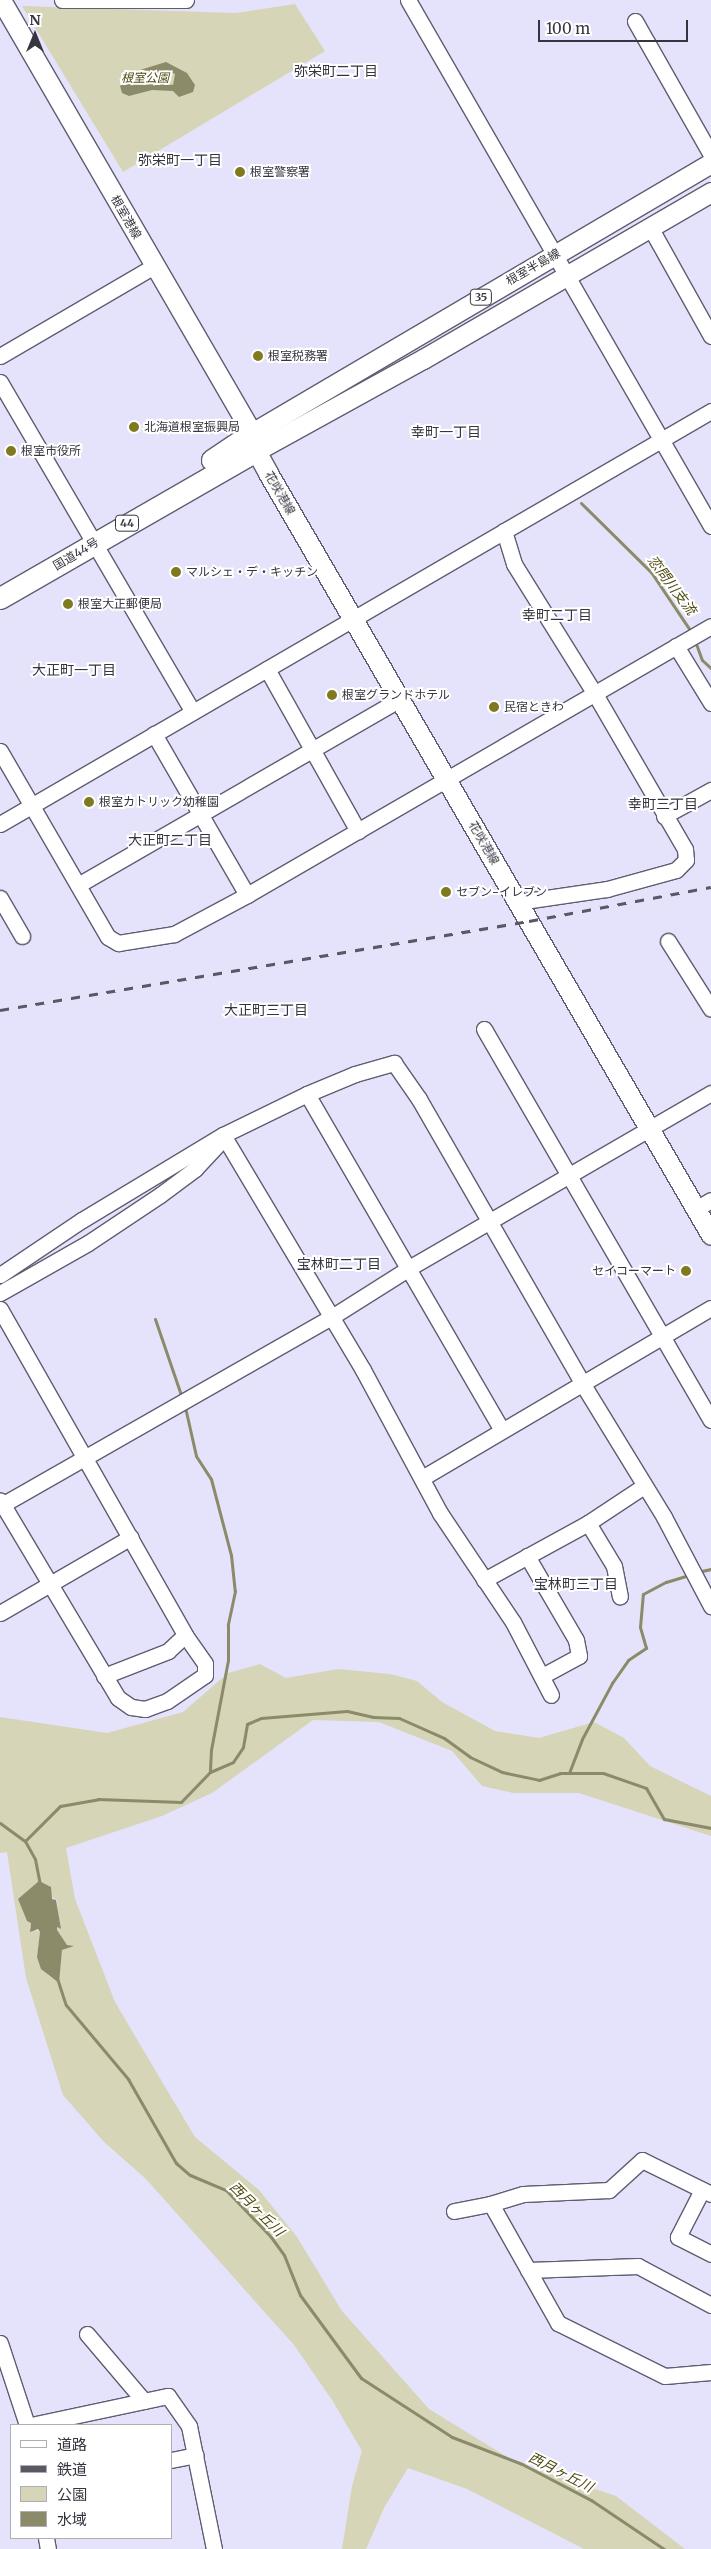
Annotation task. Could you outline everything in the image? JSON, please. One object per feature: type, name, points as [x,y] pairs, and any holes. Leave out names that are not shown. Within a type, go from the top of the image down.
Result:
[{"type":"highway","name":"国道44号","points":[[0,598],[91,538],[251,442]]},
{"type":"highway","name":"国道44号","points":[[0,583],[91,538]]},
{"type":"main road","name":"根室港線","points":[[1,0],[149,268]]},
{"type":"main road","name":"根室港線","points":[[0,24],[149,268],[251,442]]},
{"type":"main road","name":"根室半島線","points":[[251,442],[555,254],[711,164]]},
{"type":"main road","name":"根室半島線","points":[[251,442],[567,275],[711,192]]},
{"type":"main road","name":"花咲港線","points":[[251,442],[650,1129],[704,1204],[711,1235]]},
{"type":"street","points":[[62,0],[186,0]]},
{"type":"street","points":[[408,0],[711,526]]},
{"type":"street","points":[[635,21],[711,155]]},
{"type":"street","points":[[650,227],[711,336]]},
{"type":"street","points":[[0,356],[149,268]]},
{"type":"street","points":[[0,382],[193,712]]},
{"type":"street","points":[[0,824],[711,411]]},
{"type":"street","points":[[504,531],[514,564],[595,694],[664,816],[685,849],[686,860],[676,870],[607,889],[518,902]]},
{"type":"street","points":[[0,751],[108,937],[118,943],[174,934],[247,895],[711,626]]},
{"type":"street","points":[[676,646],[711,703]]},
{"type":"street","points":[[267,669],[310,749],[358,831]]},
{"type":"street","points":[[78,885],[310,749],[400,699]]},
{"type":"street","points":[[154,734],[247,895]]},
{"type":"street","points":[[664,816],[711,790]]},
{"type":"street","points":[[0,898],[22,936]]},
{"type":"street","points":[[668,942],[711,1009]]},
{"type":"street","points":[[484,1029],[664,1336],[711,1420]]},
{"type":"street","points":[[0,1274],[82,1220],[224,1135],[307,1094],[355,1074],[394,1063],[401,1069],[582,1383],[664,1517],[711,1606]]},
{"type":"street","points":[[0,1309],[86,1457],[185,1635],[205,1664],[205,1675],[168,1701],[145,1709],[131,1707],[118,1698],[1,1503],[86,1457],[330,1318],[410,1268],[711,1093]]},
{"type":"street","points":[[307,1094],[410,1268],[501,1429]]},
{"type":"street","points":[[0,1293],[88,1243],[160,1194],[195,1169],[217,1147],[224,1135]]},
{"type":"street","points":[[224,1135],[330,1318],[363,1370],[440,1513],[513,1622],[551,1695]]},
{"type":"street","points":[[422,1478],[501,1429],[711,1308]]},
{"type":"street","points":[[484,1580],[588,1523],[644,1486]]},
{"type":"street","points":[[588,1523],[614,1566],[620,1596]]},
{"type":"street","points":[[0,1612],[131,1537]]},
{"type":"street","points":[[527,1556],[576,1640],[579,1656],[542,1676]]},
{"type":"street","points":[[104,1676],[168,1650],[185,1635]]},
{"type":"street","points":[[454,2211],[491,2204],[523,2194],[609,2190],[642,2160],[707,2192],[678,2237],[711,2254]]},
{"type":"street","points":[[491,2204],[558,2323],[665,2376],[711,2372]]},
{"type":"street","points":[[528,2270],[638,2266],[711,2305]]},
{"type":"street","points":[[87,2334],[144,2401]]},
{"type":"street","points":[[0,2343],[27,2424]]},
{"type":"street","points":[[36,2424],[168,2396],[189,2426],[214,2549]]},
{"type":"street","points":[[172,2460],[196,2455]]},
{"type":"green space","name":"根室公園","points":[[295,4],[325,51],[123,172],[22,6],[236,13]]},
{"type":"green space","points":[[260,1664],[286,1678],[338,1669],[390,1674],[417,1681],[442,1702],[495,1731],[539,1738],[594,1722],[624,1738],[650,1766],[711,1796],[711,1836],[579,1793],[513,1793],[482,1786],[452,1751],[379,1722],[313,1720],[212,1793],[162,1816],[66,1848],[75,1899],[115,2002],[164,2085],[195,2137],[259,2190],[297,2237],[342,2311],[429,2409],[517,2463],[616,2496],[685,2549],[584,2549],[467,2489],[408,2468],[385,2506],[366,2549],[342,2549],[352,2486],[362,2451],[332,2400],[294,2345],[146,2179],[104,2142],[63,2095],[26,1978],[7,1852],[0,1853],[0,1717],[107,1733],[183,1712],[228,1673]],"holes":[[[34,1887],[57,1900],[60,1929],[57,1927],[56,1930],[67,1945],[72,1946],[62,1950],[58,1982],[48,1975],[37,1957],[40,1932],[29,1928],[32,1923],[27,1921],[18,1899]]]},
{"type":"water","points":[[166,62],[187,73],[195,85],[193,92],[179,97],[173,91],[152,90],[129,96],[122,93],[120,86],[140,70]],"holes":[[[166,70],[175,74],[173,85],[157,82],[155,77]]]},
{"type":"water","points":[[39,1881],[51,1887],[52,1899],[56,1900],[61,1929],[57,1927],[57,1930],[67,1945],[74,1946],[62,1950],[59,1983],[41,1969],[37,1957],[40,1932],[38,1929],[30,1932],[31,1923],[27,1921],[18,1899]]},
{"type":"waterway","name":"恋問川支流","points":[[581,503],[651,572],[692,633]]},
{"type":"waterway","name":"恋問川支流","points":[[695,641],[702,660],[711,668]]},
{"type":"waterway","points":[[155,1319],[182,1398]]},
{"type":"waterway","points":[[185,1407],[196,1456],[211,1479],[231,1555],[235,1591],[228,1625],[228,1660],[211,1750],[210,1772]]},
{"type":"waterway","points":[[697,1572],[711,1569]]},
{"type":"waterway","points":[[569,1773],[582,1739],[612,1683],[628,1660],[646,1648],[640,1627],[643,1594],[666,1582],[689,1575]]},
{"type":"waterway","points":[[25,1841],[60,1806],[98,1799],[181,1802],[210,1772],[233,1762],[243,1747],[247,1724],[261,1718],[347,1711],[373,1717],[399,1718],[444,1738],[470,1757],[502,1772],[539,1780],[560,1773],[603,1773],[646,1788],[664,1819],[711,1828]]},
{"type":"waterway","name":"西月ヶ丘川","points":[[0,1823],[25,1841],[35,1859],[40,1884]]},
{"type":"waterway","name":"西月ヶ丘川","points":[[57,1978],[66,2005],[128,2079],[176,2163],[190,2175],[226,2190],[271,2237],[284,2255],[300,2295],[361,2378],[452,2437],[522,2464],[591,2500],[664,2549]]},
{"type":"railway","points":[[0,1010],[529,921],[711,887]]},
{"type":"place","name":"根室警察署","points":[[240,172]]},
{"type":"place","name":"根室税務署","points":[[258,356]]},
{"type":"place","name":"北海道根室振興局","points":[[134,427]]},
{"type":"place","name":"根室市役所","points":[[11,451]]},
{"type":"place","name":"マルシェ・デ・キッチン","points":[[176,572]]},
{"type":"place","name":"根室大正郵便局","points":[[68,604]]},
{"type":"place","name":"根室グランドホテル","points":[[332,695]]},
{"type":"place","name":"民宿ときわ","points":[[494,707]]},
{"type":"place","name":"根室カトリック幼稚園","points":[[89,802]]},
{"type":"place","name":"セブン-イレブン","points":[[446,892]]},
{"type":"place","name":"セイコーマート","points":[[686,1271]]},
{"type":"district","name":"弥栄町二丁目","points":[[336,71]]},
{"type":"district","name":"弥栄町一丁目","points":[[180,160]]},
{"type":"district","name":"幸町一丁目","points":[[446,432]]},
{"type":"district","name":"幸町二丁目","points":[[557,615]]},
{"type":"district","name":"大正町一丁目","points":[[74,670]]},
{"type":"district","name":"幸町三丁目","points":[[663,804]]},
{"type":"district","name":"大正町二丁目","points":[[170,840]]},
{"type":"district","name":"大正町三丁目","points":[[266,1010]]},
{"type":"district","name":"宝林町二丁目","points":[[339,1264]]},
{"type":"district","name":"宝林町三丁目","points":[[576,1584]]}]
